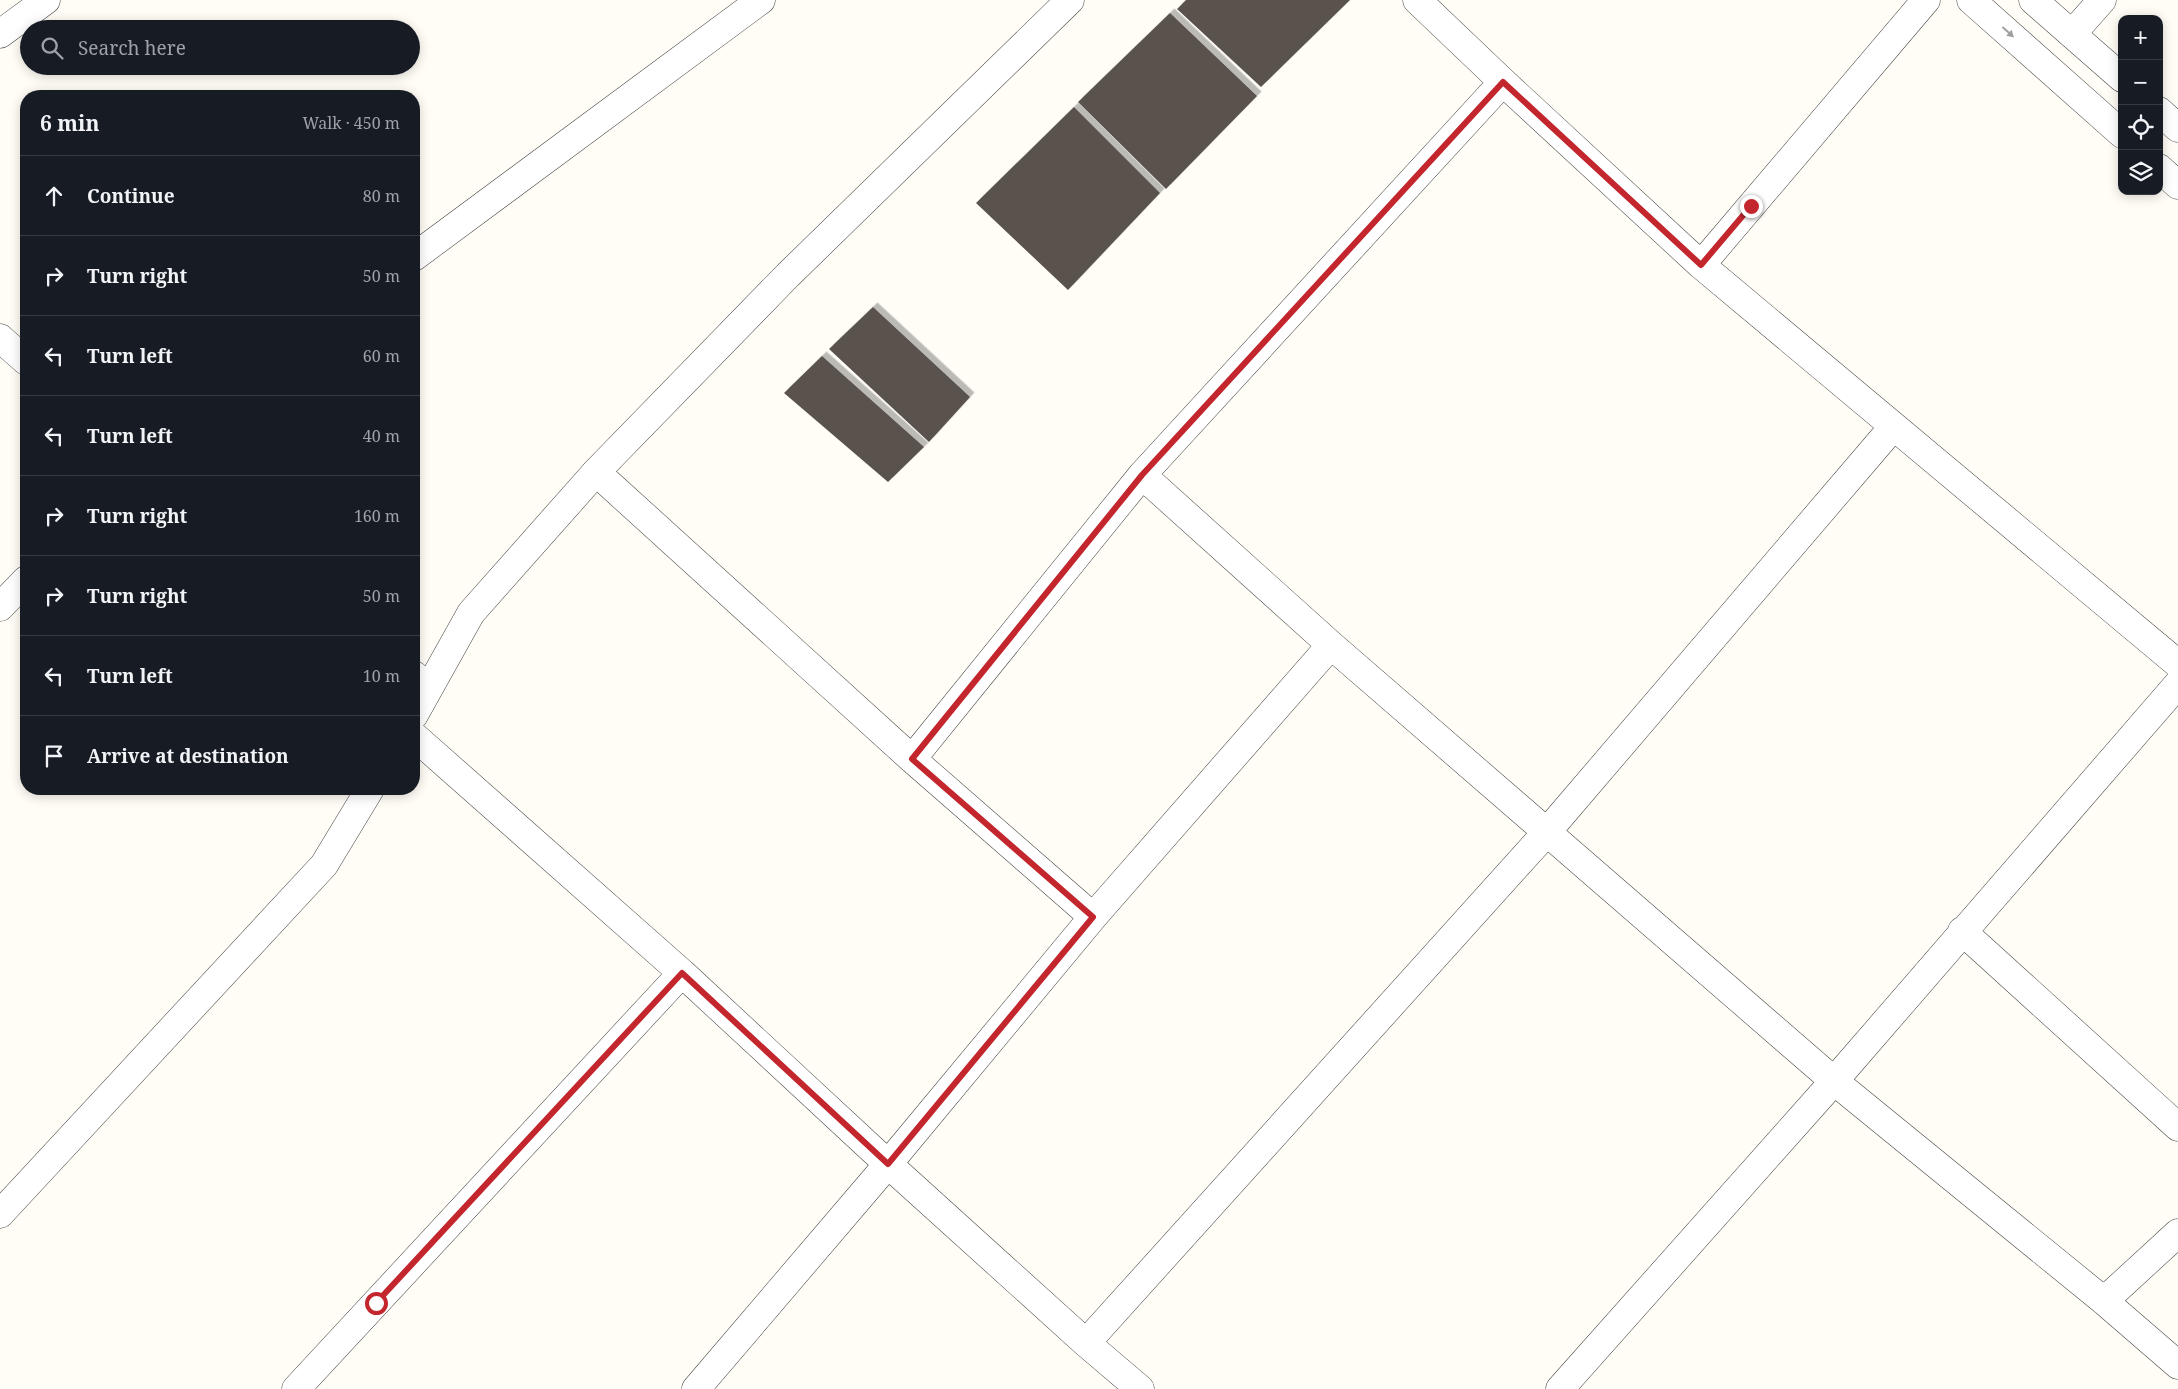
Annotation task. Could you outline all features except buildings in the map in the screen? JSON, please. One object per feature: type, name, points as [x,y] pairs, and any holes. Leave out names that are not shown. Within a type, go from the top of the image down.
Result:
[{"type":"street","points":[[0,34],[46,0]]},
{"type":"street","points":[[420,253],[761,0]]},
{"type":"street","points":[[421,681],[471,613],[596,472],[788,274],[1070,0]]},
{"type":"street","points":[[1417,0],[1701,265],[2178,664]]},
{"type":"street","points":[[1701,265],[1926,0]]},
{"type":"street","points":[[1971,0],[2118,130]]},
{"type":"street","points":[[2033,0],[2118,74]]},
{"type":"street","points":[[2072,34],[2102,0]]},
{"type":"street","points":[[912,759],[1142,475],[1503,82]]},
{"type":"street","points":[[2163,115],[2178,128]]},
{"type":"street","points":[[2163,172],[2178,185]]},
{"type":"street","points":[[1086,1343],[1546,832],[1893,427]]},
{"type":"street","points":[[596,472],[912,759],[1093,917]]},
{"type":"street","points":[[1142,475],[1331,645],[1834,1080],[2104,1301],[2178,1365]]},
{"type":"street","points":[[0,607],[20,586]]},
{"type":"street","points":[[696,1389],[888,1164],[1093,917],[1331,645]]},
{"type":"street","points":[[1560,1389],[1834,1080],[2178,684]]},
{"type":"street","points":[[420,741],[682,973],[888,1164],[1137,1388]]},
{"type":"street","points":[[0,1214],[324,865],[366,795]]},
{"type":"street","points":[[1962,931],[2178,1126]]},
{"type":"street","points":[[296,1389],[682,973]]},
{"type":"street","points":[[2104,1301],[2178,1233]]},
{"type":"route","points":[[376,1303],[682,973],[888,1164],[1093,917],[912,759],[1142,475],[1503,82],[1701,265],[1751,206]]}]
